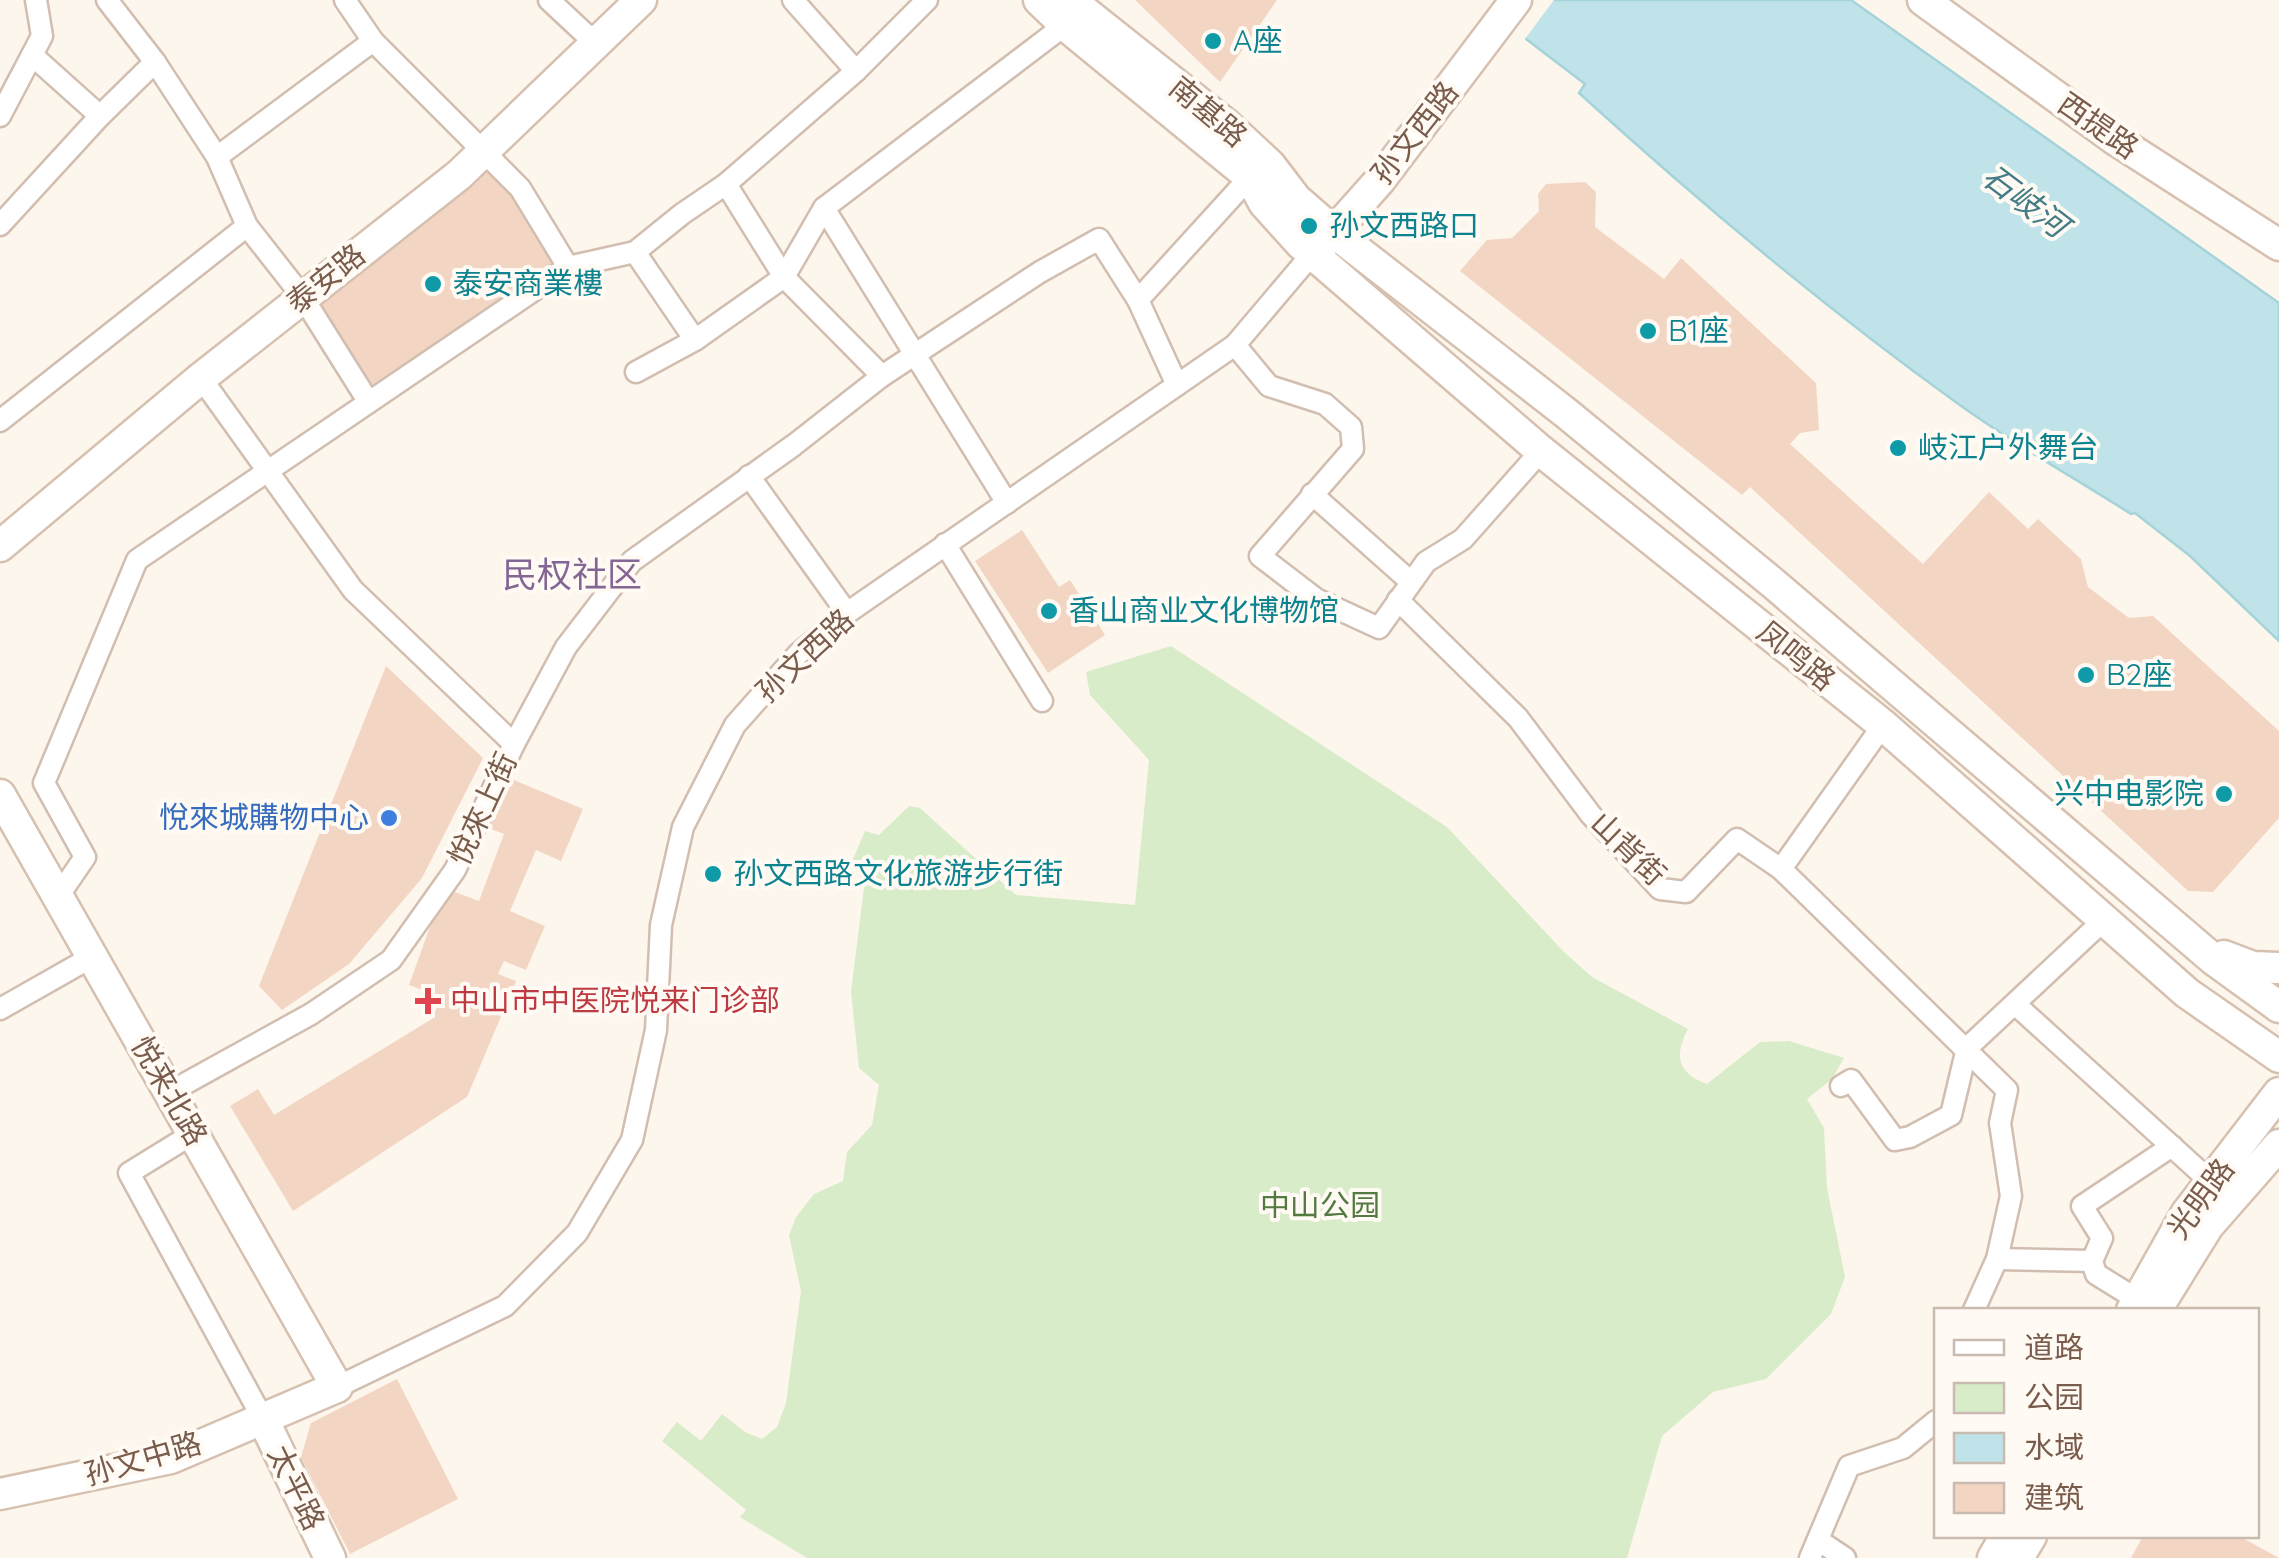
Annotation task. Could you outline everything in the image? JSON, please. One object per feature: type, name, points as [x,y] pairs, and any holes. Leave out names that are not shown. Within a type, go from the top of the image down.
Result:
[{"type":"main road","name":"泰安路","points":[[0,546],[302,296],[459,175],[641,0]]},
{"type":"main road","name":"南基路","points":[[1039,0],[1068,13],[1227,126],[1270,165],[1296,199],[1336,233]]},
{"type":"main road","name":"孙文西路","points":[[1312,254],[1336,233],[1516,0]]},
{"type":"main road","name":"西提路","points":[[1923,0],[2116,140],[2279,246]]},
{"type":"main road","name":"南基路","points":[[1068,13],[1250,177],[1264,204],[1312,254]]},
{"type":"main road","name":"凤鸣路","points":[[1336,233],[1566,412],[2175,926],[2279,1007]]},
{"type":"main road","name":"凤鸣路","points":[[1312,254],[1541,452],[1883,726],[2187,993],[2279,1057]]},
{"type":"main road","name":"悦来北路","points":[[0,794],[9,832],[58,898],[338,1387]]},
{"type":"main road","points":[[2175,926],[2228,958],[2254,967],[2279,968]]},
{"type":"main road","name":"光明路","points":[[2142,1307],[2186,1214],[2279,1094]]},
{"type":"main road","name":"光明路","points":[[2142,1307],[2279,1146]]},
{"type":"main road","name":"孙文中路","points":[[0,1494],[171,1458],[338,1387]]},
{"type":"main road","name":"太平路","points":[[263,1419],[330,1558]]},
{"type":"street","points":[[0,116],[42,36],[36,0]]},
{"type":"street","points":[[107,0],[156,62],[217,157],[247,226],[302,296],[368,401]]},
{"type":"street","points":[[344,0],[373,41],[520,188],[568,267]]},
{"type":"street","points":[[549,0],[594,44]]},
{"type":"street","points":[[793,0],[856,71]]},
{"type":"street","points":[[58,898],[84,857],[44,783],[137,560],[568,267],[635,252],[726,184],[856,71],[927,0]]},
{"type":"street","points":[[636,372],[695,340],[784,277],[824,208],[1068,13]]},
{"type":"street","points":[[217,157],[373,41]]},
{"type":"street","points":[[32,55],[100,116]]},
{"type":"street","points":[[0,225],[100,116],[156,62]]},
{"type":"street","points":[[1177,386],[1138,300],[1250,177]]},
{"type":"street","points":[[726,184],[784,277],[882,376]]},
{"type":"street","points":[[824,208],[1007,503]]},
{"type":"street","points":[[0,420],[247,226]]},
{"type":"street","name":"悅來上街","points":[[170,1092],[311,1014],[391,960],[456,870],[514,744],[566,647],[632,562],[882,376],[1040,272],[1099,239],[1138,300]]},
{"type":"street","points":[[635,252],[695,340]]},
{"type":"street","name":"孙文西路","points":[[338,1387],[504,1306],[577,1233],[632,1140],[656,1030],[661,925],[683,827],[735,725],[800,653],[847,614],[1235,345],[1312,254]]},
{"type":"street","points":[[1235,345],[1269,386],[1324,404],[1351,428],[1353,449],[1260,556],[1316,599],[1378,628],[1426,562],[1463,539],[1541,452]]},
{"type":"street","points":[[201,378],[353,590],[514,744]]},
{"type":"street","points":[[748,476],[847,614]]},
{"type":"street","points":[[1312,494],[1411,582]]},
{"type":"street","points":[[945,544],[1042,701]]},
{"type":"street","name":"山背街","points":[[1398,600],[1518,718],[1592,815],[1660,890],[1686,892],[1737,838],[1781,869],[2008,1090],[2000,1123],[2011,1196],[1998,1259]]},
{"type":"street","points":[[1781,869],[1883,726]]},
{"type":"street","points":[[1841,1086],[1852,1080],[1896,1140],[1910,1138],[1951,1114],[1967,1048],[2104,920]]},
{"type":"street","points":[[0,1009],[90,958]]},
{"type":"street","points":[[2015,1004],[2210,1181]]},
{"type":"street","points":[[194,1134],[129,1173],[263,1419]]},
{"type":"street","points":[[2142,1307],[2096,1274],[2092,1261],[2102,1238],[2082,1206],[2172,1146]]},
{"type":"street","points":[[1975,1308],[1998,1259],[2092,1261]]},
{"type":"street","points":[[1845,1558],[1814,1549],[1849,1466],[1903,1448],[1934,1424]]},
{"type":"green space","name":"中山公园","points":[[1171,646],[1447,827],[1592,977],[1688,1029],[1681,1047],[1681,1062],[1697,1080],[1707,1084],[1760,1042],[1789,1041],[1844,1058],[1832,1079],[1807,1099],[1824,1128],[1827,1188],[1845,1277],[1831,1314],[1766,1379],[1713,1392],[1662,1436],[1627,1558],[807,1558],[740,1517],[746,1510],[662,1441],[677,1422],[701,1441],[722,1414],[745,1432],[762,1439],[777,1427],[786,1403],[801,1291],[789,1235],[796,1217],[814,1194],[843,1181],[847,1152],[872,1125],[879,1085],[859,1068],[851,991],[864,888],[853,859],[865,831],[879,835],[909,806],[920,808],[1016,895],[1135,905],[1149,760],[1090,695],[1086,672]]},
{"type":"water","name":"石岐河","points":[[1475,0],[1851,0],[2279,303],[2279,641],[2190,556],[2135,513],[1978,418],[1811,292],[1579,93],[1585,84]]},
{"type":"pier","points":[[1470,0],[1554,0],[1522,43]]},
{"type":"building","name":"A座","points":[[1135,0],[1277,0],[1220,82]]},
{"type":"building","name":"泰安商業樓","points":[[484,165],[522,208],[553,263],[371,388],[319,304]]},
{"type":"building","points":[[1585,182],[1596,192],[1595,227],[1664,279],[1681,258],[1816,383],[1819,430],[1800,433],[1790,444],[1923,564],[1989,492],[2028,529],[2038,519],[2081,559],[2088,587],[2129,618],[2153,616],[2279,731],[2279,818],[2213,892],[2188,891],[1750,487],[1742,495],[1460,271],[1487,240],[1512,238],[1539,211],[1538,194],[1546,184]]},
{"type":"building","name":"香山商业文化博物馆","points":[[1022,530],[1059,587],[1070,580],[1105,635],[1048,673],[975,561]]},
{"type":"building","name":"悅來城購物中心","points":[[386,666],[483,758],[422,878],[349,964],[282,1010],[259,986]]},
{"type":"building","points":[[497,773],[583,809],[561,861],[536,850],[510,911],[545,926],[526,970],[504,961],[498,974],[516,981],[467,1097],[293,1211],[230,1106],[258,1089],[274,1115],[432,1019],[441,997],[409,985],[444,888],[479,901],[504,834],[478,824]]},
{"type":"building","points":[[397,1379],[458,1499],[350,1554],[301,1457],[311,1423]]},
{"type":"building","points":[[2142,1538],[2243,1538],[2279,1558],[2131,1558]]},
{"type":"place","name":"A座","points":[[1213,41]]},
{"type":"place","name":"孙文西路口","points":[[1309,226]]},
{"type":"place","name":"泰安商業樓","points":[[433,284]]},
{"type":"place","name":"B1座","points":[[1648,331]]},
{"type":"place","name":"岐江户外舞台","points":[[1898,448]]},
{"type":"place","name":"香山商业文化博物馆","points":[[1049,611]]},
{"type":"place","name":"B2座","points":[[2086,675]]},
{"type":"place","name":"兴中电影院","points":[[2224,794]]},
{"type":"place","name":"悅來城購物中心","points":[[389,818]]},
{"type":"place","name":"孙文西路文化旅游步行街","points":[[713,874]]},
{"type":"place","name":"中山市中医院悦来门诊部","points":[[428,1001]]},
{"type":"district","name":"民权社区","points":[[572,575]]}]
